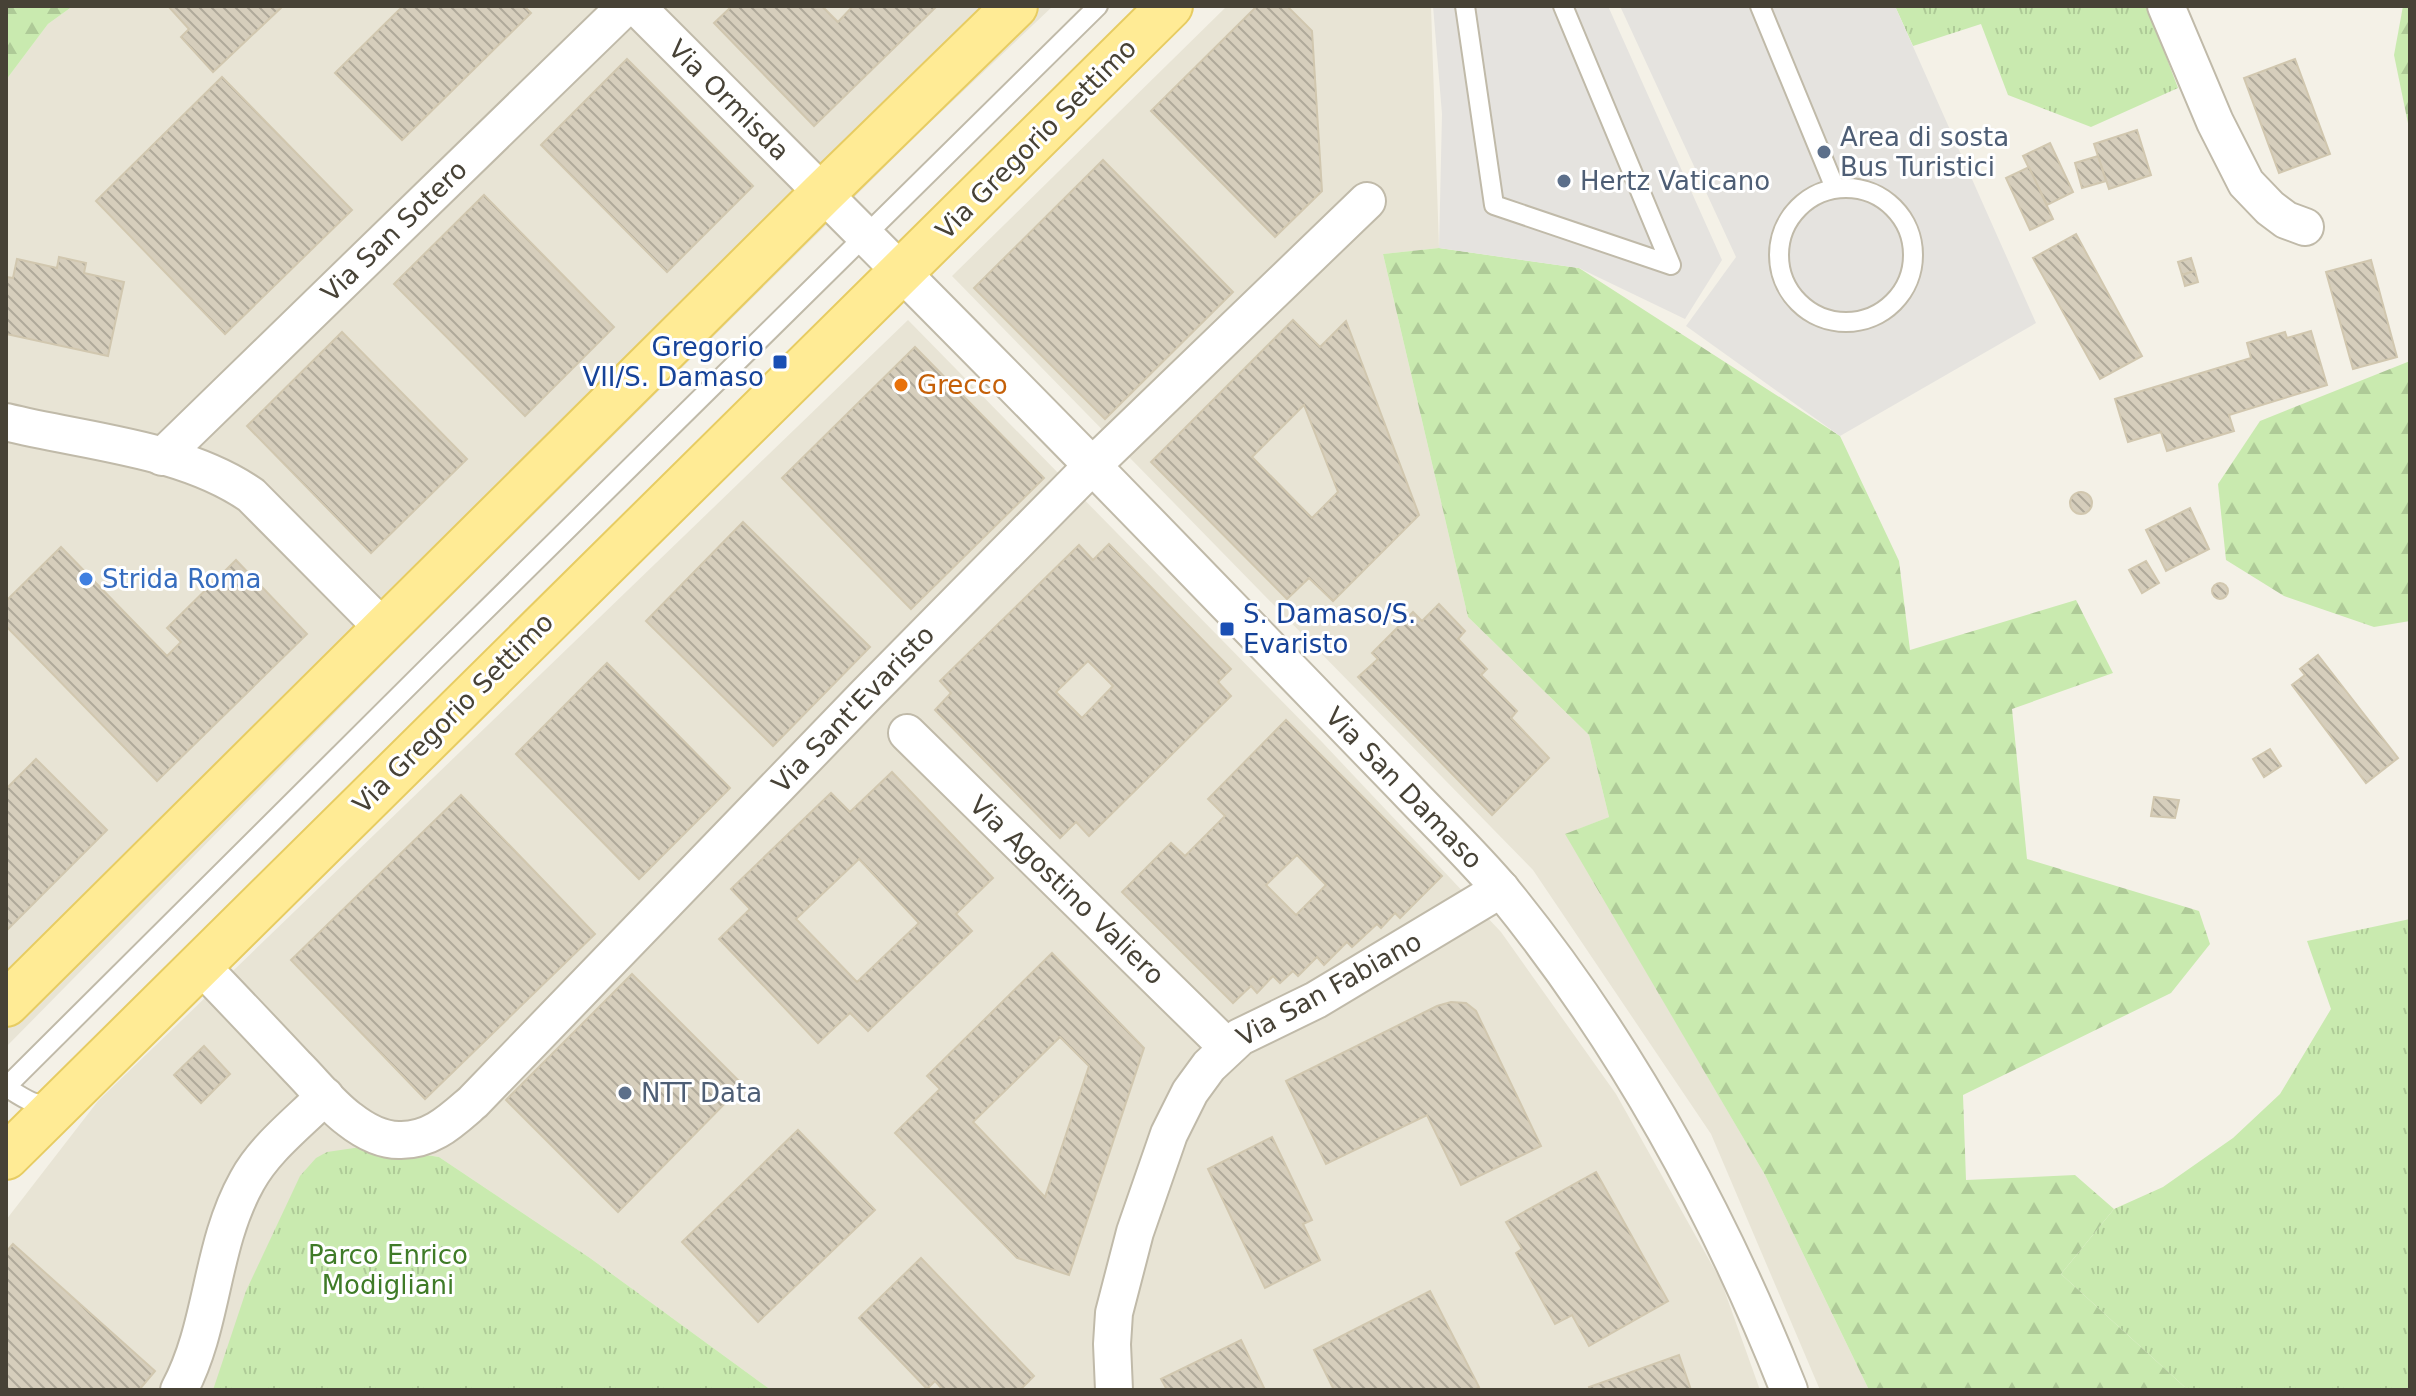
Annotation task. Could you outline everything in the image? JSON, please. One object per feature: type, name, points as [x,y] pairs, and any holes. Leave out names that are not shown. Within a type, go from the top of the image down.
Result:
[{"type":"main road","points":[[6,1004],[1015,6]]},
{"type":"main road","name":"Via Gregorio Settimo","points":[[6,1157],[1170,6]]},
{"type":"street","name":"Via San Sotero","points":[[162,457],[626,6]]},
{"type":"street","name":"Via Ormisda","points":[[636,6],[823,193]]},
{"type":"street","points":[[2166,6],[2215,122],[2246,183],[2278,214],[2305,227]]},
{"type":"street","points":[[823,193],[903,272]]},
{"type":"street","name":"Via Sant'Evaristo","points":[[200,965],[348,1119],[374,1135],[390,1139],[418,1138],[444,1127],[473,1102],[1093,465],[1367,201]]},
{"type":"street","name":"Via San Damaso","points":[[903,272],[1501,889],[1593,1013],[1668,1130],[1720,1233],[1789,1390]]},
{"type":"street","points":[[6,422],[162,457],[211,473],[251,495],[384,629]]},
{"type":"street","name":"Via Agostino Valiero","points":[[907,733],[1227,1047]]},
{"type":"street","name":"Via San Fabiano","points":[[1114,1390],[1114,1313],[1135,1232],[1178,1113],[1203,1074],[1227,1047],[1255,1029],[1316,1000],[1501,889]]},
{"type":"street","points":[[179,1390],[200,1340],[217,1259],[246,1182],[262,1158],[325,1096]]},
{"type":"lane","name":"Via Gregorio Settimo","points":[[6,1087],[1098,6]]},
{"type":"lane","points":[[1465,6],[1494,205],[1671,265],[1563,6]]},
{"type":"lane","points":[[1760,6],[1835,188]]},
{"type":"lane","points":[[1835,188],[1857,188],[1878,196],[1895,209],[1907,227],[1913,248],[1911,270],[1904,291],[1890,307],[1870,319],[1849,323],[1826,321],[1806,311],[1790,295],[1780,274],[1778,251],[1783,229],[1795,210],[1813,196],[1835,188]]},
{"type":"lane","points":[[6,1087],[30,1103],[42,1107],[57,1106]]},
{"type":"shaded area","points":[[73,6],[1053,6],[921,131],[392,655],[6,1047],[6,80],[48,24]]},
{"type":"shaded area","points":[[1227,6],[1431,6],[1439,248],[1383,254],[1468,617],[1589,735],[1609,817],[1566,834],[1765,1175],[1869,1390],[1820,1390],[1711,1134],[1533,870],[952,276]]},
{"type":"shaded area","name":"Hertz Vaticano","points":[[1433,6],[1608,6],[1722,260],[1685,319],[1579,268],[1439,248],[1442,114]]},
{"type":"shaded area","name":"Area di sosta Bus Turistici","points":[[1620,6],[1895,6],[2036,323],[1840,436],[1686,326],[1736,257]]},
{"type":"shaded area","points":[[908,320],[1322,742],[1501,932],[1616,1094],[1721,1281],[1760,1390],[771,1390],[590,1258],[439,1157],[383,1148],[217,1390],[6,1390],[6,1220],[98,1101]]},
{"type":"green space","points":[[6,6],[73,6],[48,24],[6,80]]},
{"type":"green space","points":[[1895,6],[2147,6],[2178,88],[2091,127],[2008,95],[1981,24],[1913,46]]},
{"type":"green space","points":[[2403,6],[2410,6],[2410,133],[2394,55]]},
{"type":"green space","points":[[1439,248],[1579,268],[1840,436],[1899,561],[1910,650],[2076,600],[2113,673],[2012,709],[2027,859],[2199,911],[2210,944],[2171,993],[1963,1095],[1966,1180],[2075,1175],[2114,1209],[2061,1274],[2188,1390],[1869,1390],[1765,1175],[1565,834],[1609,817],[1589,735],[1468,617],[1383,254]]},
{"type":"green space","points":[[2410,361],[2410,621],[2374,627],[2284,596],[2226,560],[2218,484],[2260,421]]},
{"type":"green space","points":[[2410,919],[2410,1390],[2188,1390],[2061,1274],[2114,1209],[2163,1187],[2233,1138],[2280,1094],[2331,1009],[2307,941]]},
{"type":"green space","name":"Parco Enrico Modigliani","points":[[361,1147],[439,1157],[590,1258],[771,1390],[213,1390],[246,1291],[300,1176],[316,1158],[327,1152]]},
{"type":"building","points":[[168,6],[283,6],[213,72],[181,37],[189,29]]},
{"type":"building","points":[[403,6],[524,6],[531,13],[402,140],[335,73]]},
{"type":"building","points":[[732,6],[822,6],[838,22],[853,6],[937,6],[814,126],[714,23]]},
{"type":"building","points":[[1257,6],[1287,6],[1312,31],[1322,191],[1275,237],[1151,111]]},
{"type":"building","points":[[627,59],[753,186],[667,272],[541,145]]},
{"type":"building","points":[[2295,59],[2330,154],[2279,173],[2244,78]]},
{"type":"building","points":[[222,77],[352,210],[225,334],[96,201]]},
{"type":"building","points":[[2137,130],[2151,175],[2109,189],[2094,144]]},
{"type":"building","points":[[2050,143],[2073,192],[2047,205],[2023,156]]},
{"type":"building","points":[[2098,156],[2106,181],[2082,188],[2075,163]]},
{"type":"building","points":[[1103,160],[1233,292],[1105,419],[974,288]]},
{"type":"building","points":[[2029,167],[2053,219],[2030,230],[2006,178]]},
{"type":"building","points":[[484,195],[614,327],[525,416],[394,284]]},
{"type":"building","points":[[2076,234],[2142,356],[2100,379],[2033,258]]},
{"type":"building","points":[[59,257],[86,263],[84,273],[124,282],[108,356],[6,334],[6,277],[13,278],[17,259],[57,268]]},
{"type":"building","points":[[2191,258],[2195,271],[2182,275],[2178,262]]},
{"type":"building","points":[[2371,260],[2397,357],[2353,369],[2326,272]]},
{"type":"building","points":[[2195,271],[2198,282],[2185,286],[2182,275]]},
{"type":"building","points":[[1293,320],[1320,347],[1346,321],[1419,515],[1333,601],[1309,578],[1287,599],[1151,462]],"holes":[[[1304,405],[1338,492],[1312,518],[1252,457]]]},
{"type":"building","points":[[2311,331],[2327,385],[2229,415],[2234,431],[2167,451],[2161,432],[2128,442],[2115,399],[2251,358],[2247,343],[2285,332],[2287,338]]},
{"type":"building","points":[[342,332],[467,459],[371,553],[247,426]]},
{"type":"building","points":[[915,347],[1044,478],[911,609],[782,478]]},
{"type":"building","points":[[2081,492],[2089,495],[2092,503],[2089,511],[2081,514],[2073,511],[2070,503],[2073,495]]},
{"type":"building","points":[[2190,508],[2209,549],[2166,571],[2146,530]]},
{"type":"building","points":[[743,522],[870,647],[773,746],[646,621]]},
{"type":"building","points":[[1109,544],[1231,669],[1218,682],[1231,696],[1089,836],[1076,822],[1060,838],[935,710],[951,693],[940,681],[1079,545],[1093,560]],"holes":[[[1088,661],[1113,686],[1082,718],[1056,692]]]},
{"type":"building","points":[[61,547],[167,656],[181,642],[167,628],[236,560],[307,634],[157,781],[6,626],[6,601]]},
{"type":"building","points":[[2146,561],[2159,583],[2142,593],[2129,570]]},
{"type":"building","points":[[2220,583],[2226,585],[2226,597],[2220,599],[2214,597],[2212,591],[2214,585]]},
{"type":"building","points":[[1439,604],[1465,631],[1458,639],[1487,669],[1481,675],[1517,711],[1511,718],[1549,758],[1492,815],[1358,677],[1378,659],[1372,653],[1413,612],[1422,621]]},
{"type":"building","points":[[2318,655],[2398,758],[2366,783],[2292,685],[2305,675],[2300,669]]},
{"type":"building","points":[[607,663],[730,788],[639,879],[516,754]]},
{"type":"building","points":[[1286,720],[1442,876],[1400,918],[1395,913],[1381,928],[1377,924],[1352,947],[1347,942],[1324,965],[1317,957],[1298,976],[1293,971],[1280,983],[1273,976],[1257,993],[1251,986],[1233,1003],[1122,892],[1171,843],[1185,856],[1225,816],[1208,799]],"holes":[[[1297,855],[1326,885],[1296,915],[1266,885]]]},
{"type":"building","points":[[2270,749],[2281,766],[2264,777],[2253,759]]},
{"type":"building","points":[[36,759],[107,830],[6,931],[6,789]]},
{"type":"building","points":[[892,772],[993,878],[956,914],[972,931],[868,1031],[850,1013],[818,1043],[719,939],[750,909],[731,889],[831,793],[850,812]],"holes":[[[859,859],[919,923],[857,982],[796,919]]]},
{"type":"building","points":[[461,795],[595,934],[425,1099],[291,960]]},
{"type":"building","points":[[2154,797],[2179,800],[2175,818],[2151,816]]},
{"type":"building","points":[[1052,953],[1144,1048],[1069,1275],[1017,1258],[895,1133],[940,1089],[927,1076]],"holes":[[[1060,1037],[1089,1066],[1045,1197],[973,1122]]]},
{"type":"building","name":"NTT Data","points":[[632,974],[743,1085],[618,1212],[506,1100]]},
{"type":"building","points":[[1451,1002],[1466,1003],[1476,1011],[1541,1146],[1461,1185],[1427,1115],[1326,1164],[1286,1081],[1437,1006]]},
{"type":"building","points":[[204,1046],[230,1074],[201,1103],[174,1075]]},
{"type":"building","points":[[798,1130],[875,1210],[758,1322],[682,1242]]},
{"type":"building","points":[[1272,1137],[1312,1220],[1303,1224],[1320,1260],[1265,1288],[1208,1169]]},
{"type":"building","points":[[1596,1172],[1668,1301],[1589,1346],[1572,1315],[1555,1324],[1516,1253],[1522,1249],[1506,1222]]},
{"type":"building","points":[[13,1244],[155,1371],[139,1390],[6,1390],[6,1252]]},
{"type":"building","points":[[921,1258],[1034,1376],[1020,1390],[943,1390],[935,1381],[927,1389],[859,1318]]},
{"type":"building","points":[[1430,1291],[1479,1387],[1474,1390],[1334,1390],[1314,1350]]},
{"type":"building","points":[[1241,1340],[1265,1390],[1167,1390],[1161,1379]]},
{"type":"building","points":[[1679,1355],[1691,1390],[1590,1390],[1589,1387]]},
{"type":"place","name":"Area di sosta Bus Turistici","points":[[1824,152]]},
{"type":"place","name":"Hertz Vaticano","points":[[1564,181]]},
{"type":"place","name":"Gregorio VII/S. Damaso","points":[[780,362]]},
{"type":"place","name":"Grecco","points":[[901,385]]},
{"type":"place","name":"Strida Roma","points":[[86,579]]},
{"type":"place","name":"S. Damaso/S. Evaristo","points":[[1227,629]]},
{"type":"place","name":"NTT Data","points":[[625,1093]]}]
